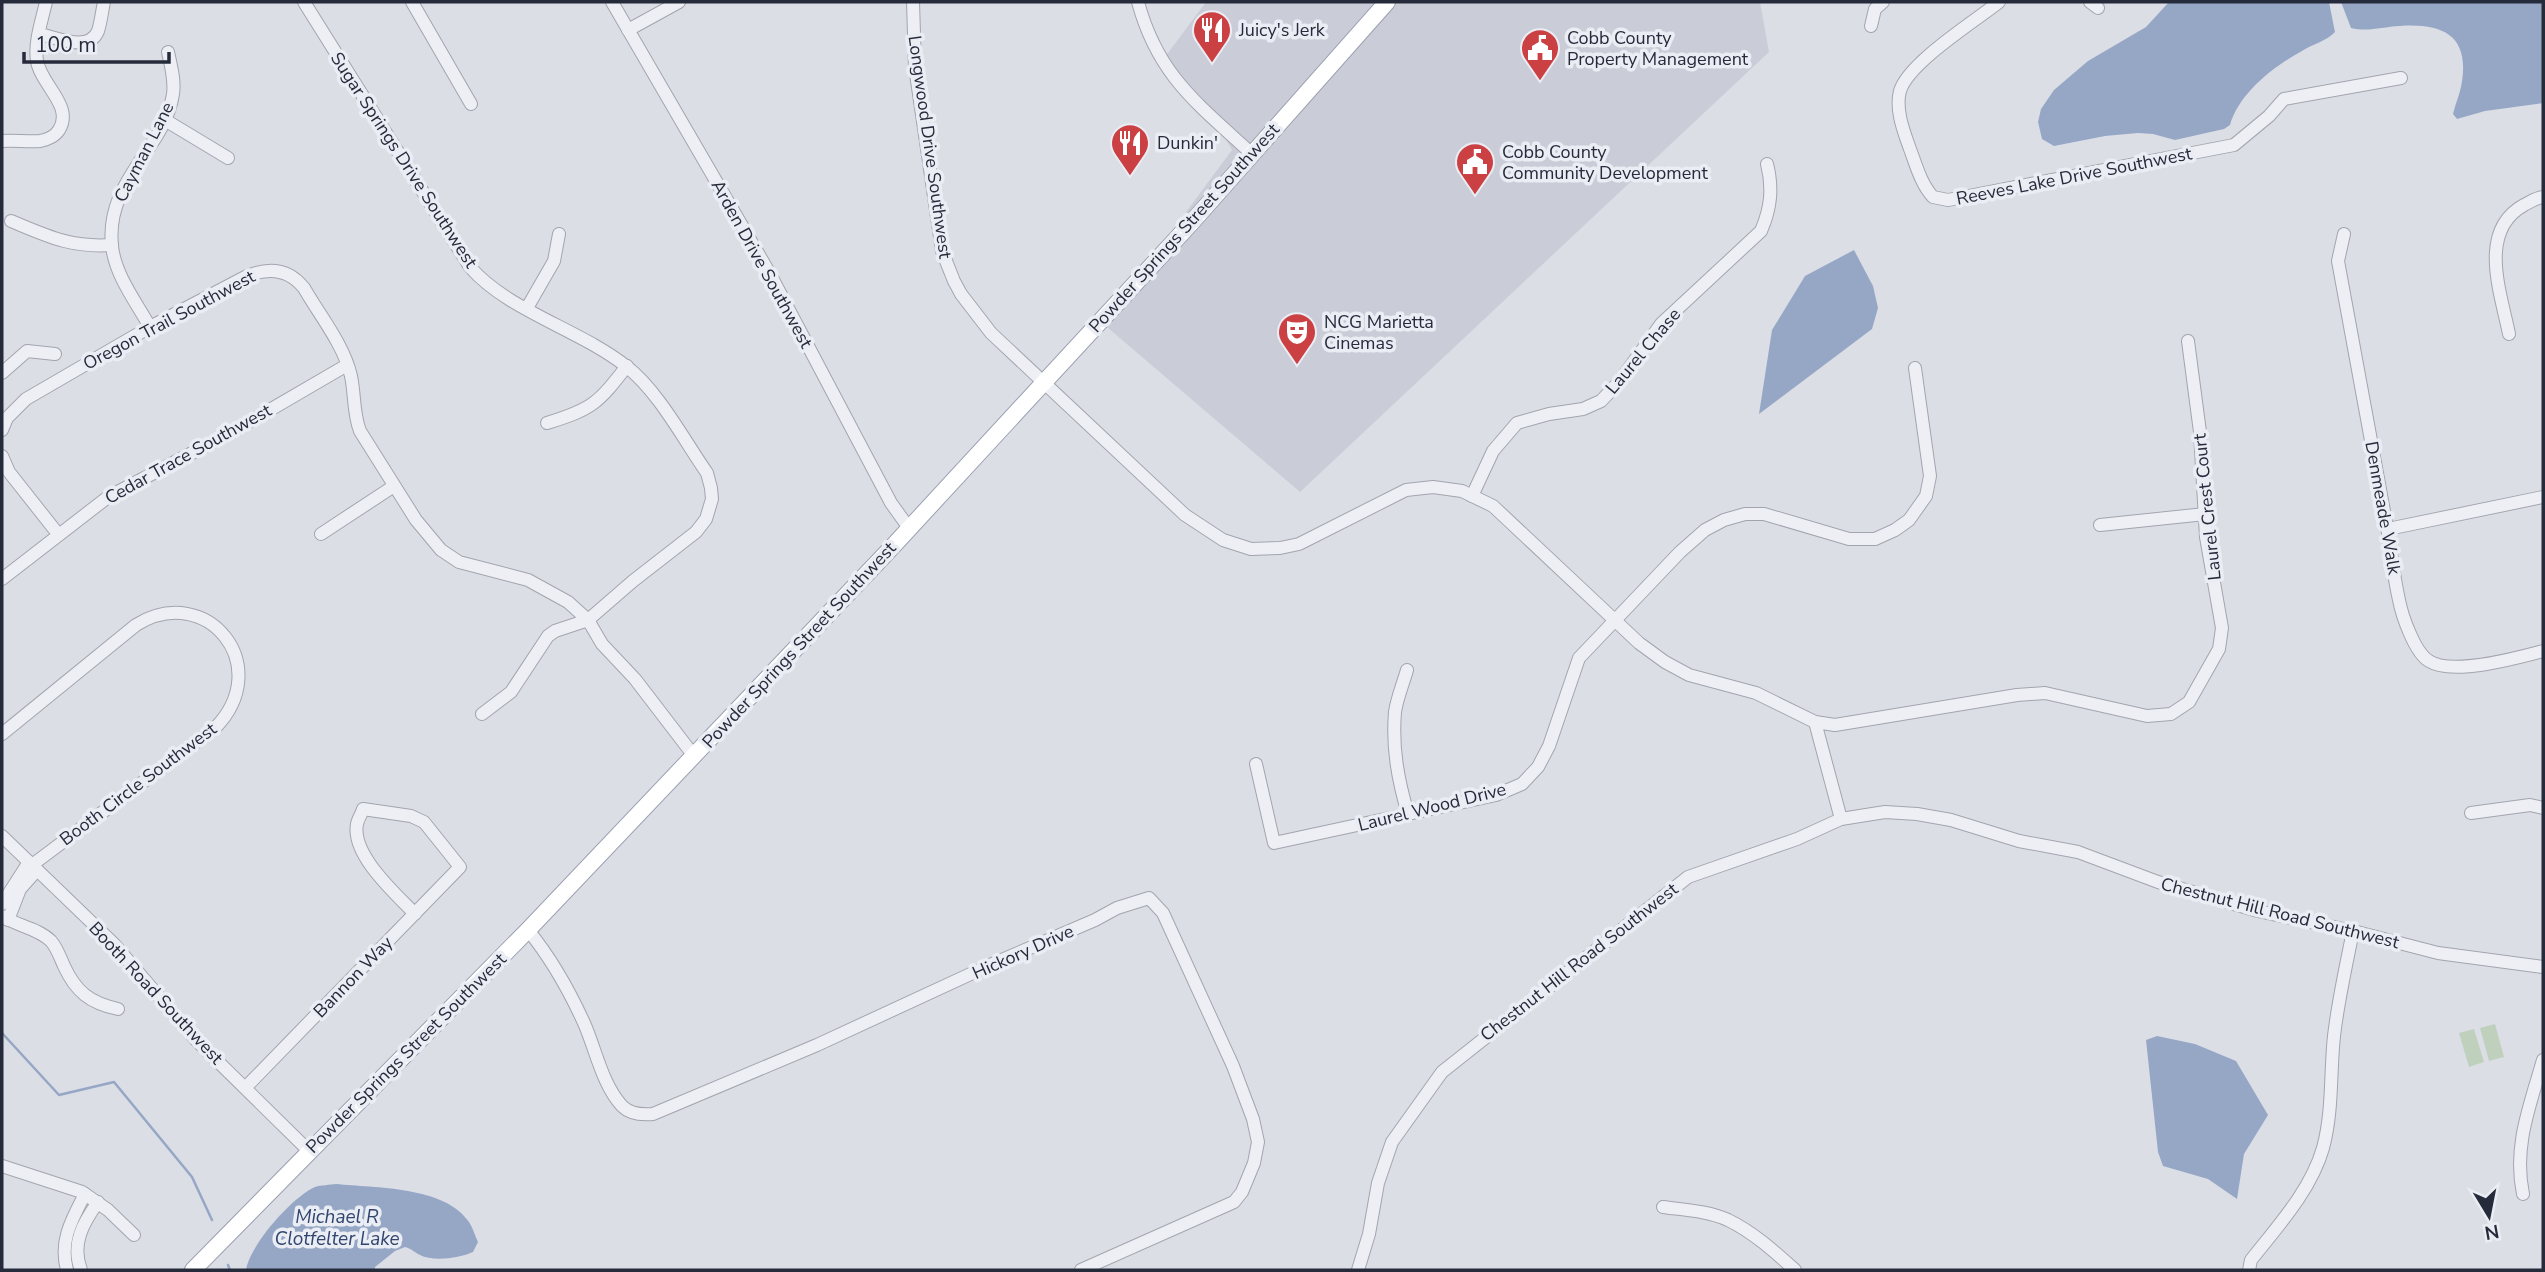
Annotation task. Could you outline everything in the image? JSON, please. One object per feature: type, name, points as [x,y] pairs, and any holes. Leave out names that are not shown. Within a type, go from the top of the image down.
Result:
[{"type":"main road","name":"Powder Springs Street Southwest","points":[[193,1270],[527,930],[909,528],[1192,222],[1387,2]]},
{"type":"street","points":[[2,141],[42,141],[57,134],[64,120],[63,111],[37,61],[46,2]]},
{"type":"street","points":[[39,34],[81,43],[88,42],[98,31],[103,2]]},
{"type":"street","name":"Sugar Springs Drive Southwest","points":[[304,2],[465,259],[487,284],[627,366],[651,391],[707,473],[712,499],[706,519],[696,532],[588,620]]},
{"type":"street","points":[[412,2],[471,104]]},
{"type":"street","name":"Arden Drive Southwest","points":[[612,2],[770,274],[891,503],[909,528]]},
{"type":"street","points":[[628,30],[678,2]]},
{"type":"street","name":"Longwood Drive Southwest","points":[[913,2],[915,67],[942,251],[948,270],[961,294],[991,333],[1185,515],[1223,540],[1251,548],[1280,548],[1299,544],[1406,490],[1433,487],[1462,491],[1493,506],[1656,656],[1689,675],[1756,693],[1815,722]]},
{"type":"street","points":[[1138,2],[1146,31],[1167,71],[1194,101],[1252,154]]},
{"type":"street","points":[[1871,26],[1875,9],[1882,2]]},
{"type":"street","name":"Reeves Lake Drive Southwest","points":[[1998,2],[1919,65],[1900,90],[1903,131],[1920,175],[1933,197],[1948,200],[2234,145],[2284,99],[2401,78]]},
{"type":"street","name":"Cayman Lane","points":[[150,327],[122,277],[112,245],[114,217],[122,190],[164,120],[173,96],[168,52]]},
{"type":"street","points":[[164,120],[228,158]]},
{"type":"street","name":"Laurel Chase","points":[[1472,496],[1493,451],[1517,423],[1549,414],[1583,409],[1601,401],[1619,382],[1661,324],[1762,231],[1770,211],[1771,180],[1768,164]]},
{"type":"street","points":[[2509,334],[2497,272],[2496,244],[2505,219],[2519,208],[2543,197]]},
{"type":"street","points":[[11,221],[70,244],[86,247],[112,245]]},
{"type":"street","points":[[527,308],[554,261],[559,234]]},
{"type":"street","name":"Denmeade Walk","points":[[2344,234],[2338,261],[2399,602],[2412,637],[2428,661],[2463,667],[2543,652]]},
{"type":"street","name":"Oregon Trail Southwest","points":[[2,430],[7,418],[26,399],[150,327],[258,271],[285,272],[297,279],[304,288],[347,365],[357,424],[425,532],[459,562],[528,580],[568,602],[588,620],[602,644],[635,679],[694,756]]},
{"type":"street","name":"Laurel Crest Court","points":[[1815,722],[1835,725],[2017,695],[2045,693],[2147,716],[2171,714],[2189,702],[2219,649],[2221,628],[2206,537],[2200,432],[2188,341]]},
{"type":"street","points":[[2,373],[27,351],[55,354]]},
{"type":"street","name":"Cedar Trace Southwest","points":[[2,579],[119,490],[232,432],[347,365]]},
{"type":"street","points":[[547,423],[591,407],[627,366]]},
{"type":"street","name":"Laurel Wood Drive","points":[[1256,764],[1274,843],[1496,795],[1522,784],[1538,767],[1549,746],[1579,658],[1680,552],[1705,530],[1724,520],[1745,514],[1764,514],[1849,539],[1875,539],[1909,520],[1926,496],[1930,476],[1915,369]]},
{"type":"street","points":[[2,456],[9,472],[58,534]]},
{"type":"street","points":[[321,534],[394,486]]},
{"type":"street","points":[[2388,529],[2543,497]]},
{"type":"street","points":[[2100,525],[2205,514]]},
{"type":"street","name":"Booth Circle Southwest","points":[[2,734],[136,625],[159,614],[190,613],[205,620],[226,638],[237,660],[240,679],[237,694],[224,718],[33,866]]},
{"type":"street","points":[[482,714],[511,692],[548,636],[588,620]]},
{"type":"street","points":[[1407,670],[1395,710],[1395,744],[1396,772],[1408,814]]},
{"type":"street","points":[[1815,722],[1841,819]]},
{"type":"street","points":[[2471,813],[2529,805],[2543,808]]},
{"type":"street","name":"Bannon Way","points":[[246,1087],[415,914],[460,867],[424,822],[411,816],[363,809],[357,825],[359,843],[373,870],[415,914]]},
{"type":"street","name":"Chestnut Hill Road Southwest","points":[[1358,1270],[1369,1234],[1378,1183],[1392,1143],[1442,1072],[1688,877],[1797,839],[1841,819],[1885,813],[1917,814],[1951,820],[2019,841],[2078,852],[2204,897],[2438,953],[2543,967]]},
{"type":"street","name":"Booth Road Southwest","points":[[2,836],[114,944],[196,1040],[309,1152]]},
{"type":"street","points":[[2,904],[11,887],[33,866]]},
{"type":"street","points":[[33,866],[5,918],[44,935],[55,947],[70,978],[86,996],[97,1004],[118,1009]]},
{"type":"street","name":"Hickory Drive","points":[[527,930],[540,945],[583,1022],[607,1081],[624,1108],[639,1115],[653,1114],[817,1045],[1117,908],[1149,898],[1163,913],[1223,1043],[1253,1119],[1258,1142],[1254,1163],[1242,1192],[1234,1202],[1081,1270]]},
{"type":"street","points":[[2249,1270],[2252,1260],[2304,1188],[2323,1149],[2332,1083],[2334,1037],[2353,931]]},
{"type":"street","points":[[2523,1194],[2518,1171],[2519,1158],[2525,1124],[2543,1060]]},
{"type":"street","points":[[2,1166],[85,1194],[98,1202],[134,1235]]},
{"type":"street","points":[[67,1270],[64,1252],[66,1233],[85,1194]]},
{"type":"street","points":[[81,1270],[77,1259],[78,1239],[98,1202]]},
{"type":"street","points":[[1663,1207],[1706,1213],[1729,1221],[1770,1248],[1795,1270]]},
{"type":"shaded area","points":[[1206,2],[1760,2],[1769,52],[1300,492],[1094,316],[1163,243],[1232,150],[1221,131],[1159,65]]},
{"type":"green space","points":[[2495,1024],[2504,1057],[2489,1061],[2480,1028]]},
{"type":"green space","points":[[2474,1029],[2484,1062],[2469,1067],[2459,1033]]},
{"type":"water","points":[[2169,2],[2329,2],[2335,32],[2269,73],[2249,91],[2230,125],[2224,129],[2175,140],[2138,133],[2054,146],[2042,139],[2038,122],[2041,109],[2054,90],[2088,61],[2146,27]]},
{"type":"water","points":[[2341,2],[2543,2],[2543,103],[2485,111],[2457,119],[2453,114],[2461,87],[2462,56],[2451,37],[2430,27],[2351,28]]},
{"type":"water","points":[[1854,250],[1873,286],[1878,308],[1872,329],[1759,414],[1772,330],[1805,276]]},
{"type":"water","points":[[2157,1036],[2195,1044],[2236,1061],[2268,1115],[2244,1154],[2237,1199],[2208,1179],[2163,1166],[2158,1152],[2146,1040]]},
{"type":"water","name":"Michael R Clotfelter Lake","points":[[336,1184],[389,1188],[444,1201],[458,1210],[469,1222],[478,1242],[473,1252],[446,1258],[425,1257],[405,1247],[395,1251],[375,1267],[375,1270],[246,1270],[263,1236],[295,1201],[315,1187]]},
{"type":"waterway","points":[[2,1033],[59,1095],[114,1082],[192,1177],[212,1220]]},
{"type":"waterway","points":[[228,1265],[230,1270]]},
{"type":"place","name":"Juicy's Jerk","points":[[1212,64]]},
{"type":"place","name":"Cobb County Property Management","points":[[1540,82]]},
{"type":"place","name":"Dunkin'","points":[[1130,177]]},
{"type":"place","name":"Cobb County Community Development","points":[[1475,196]]},
{"type":"place","name":"NCG Marietta Cinemas","points":[[1297,366]]}]
